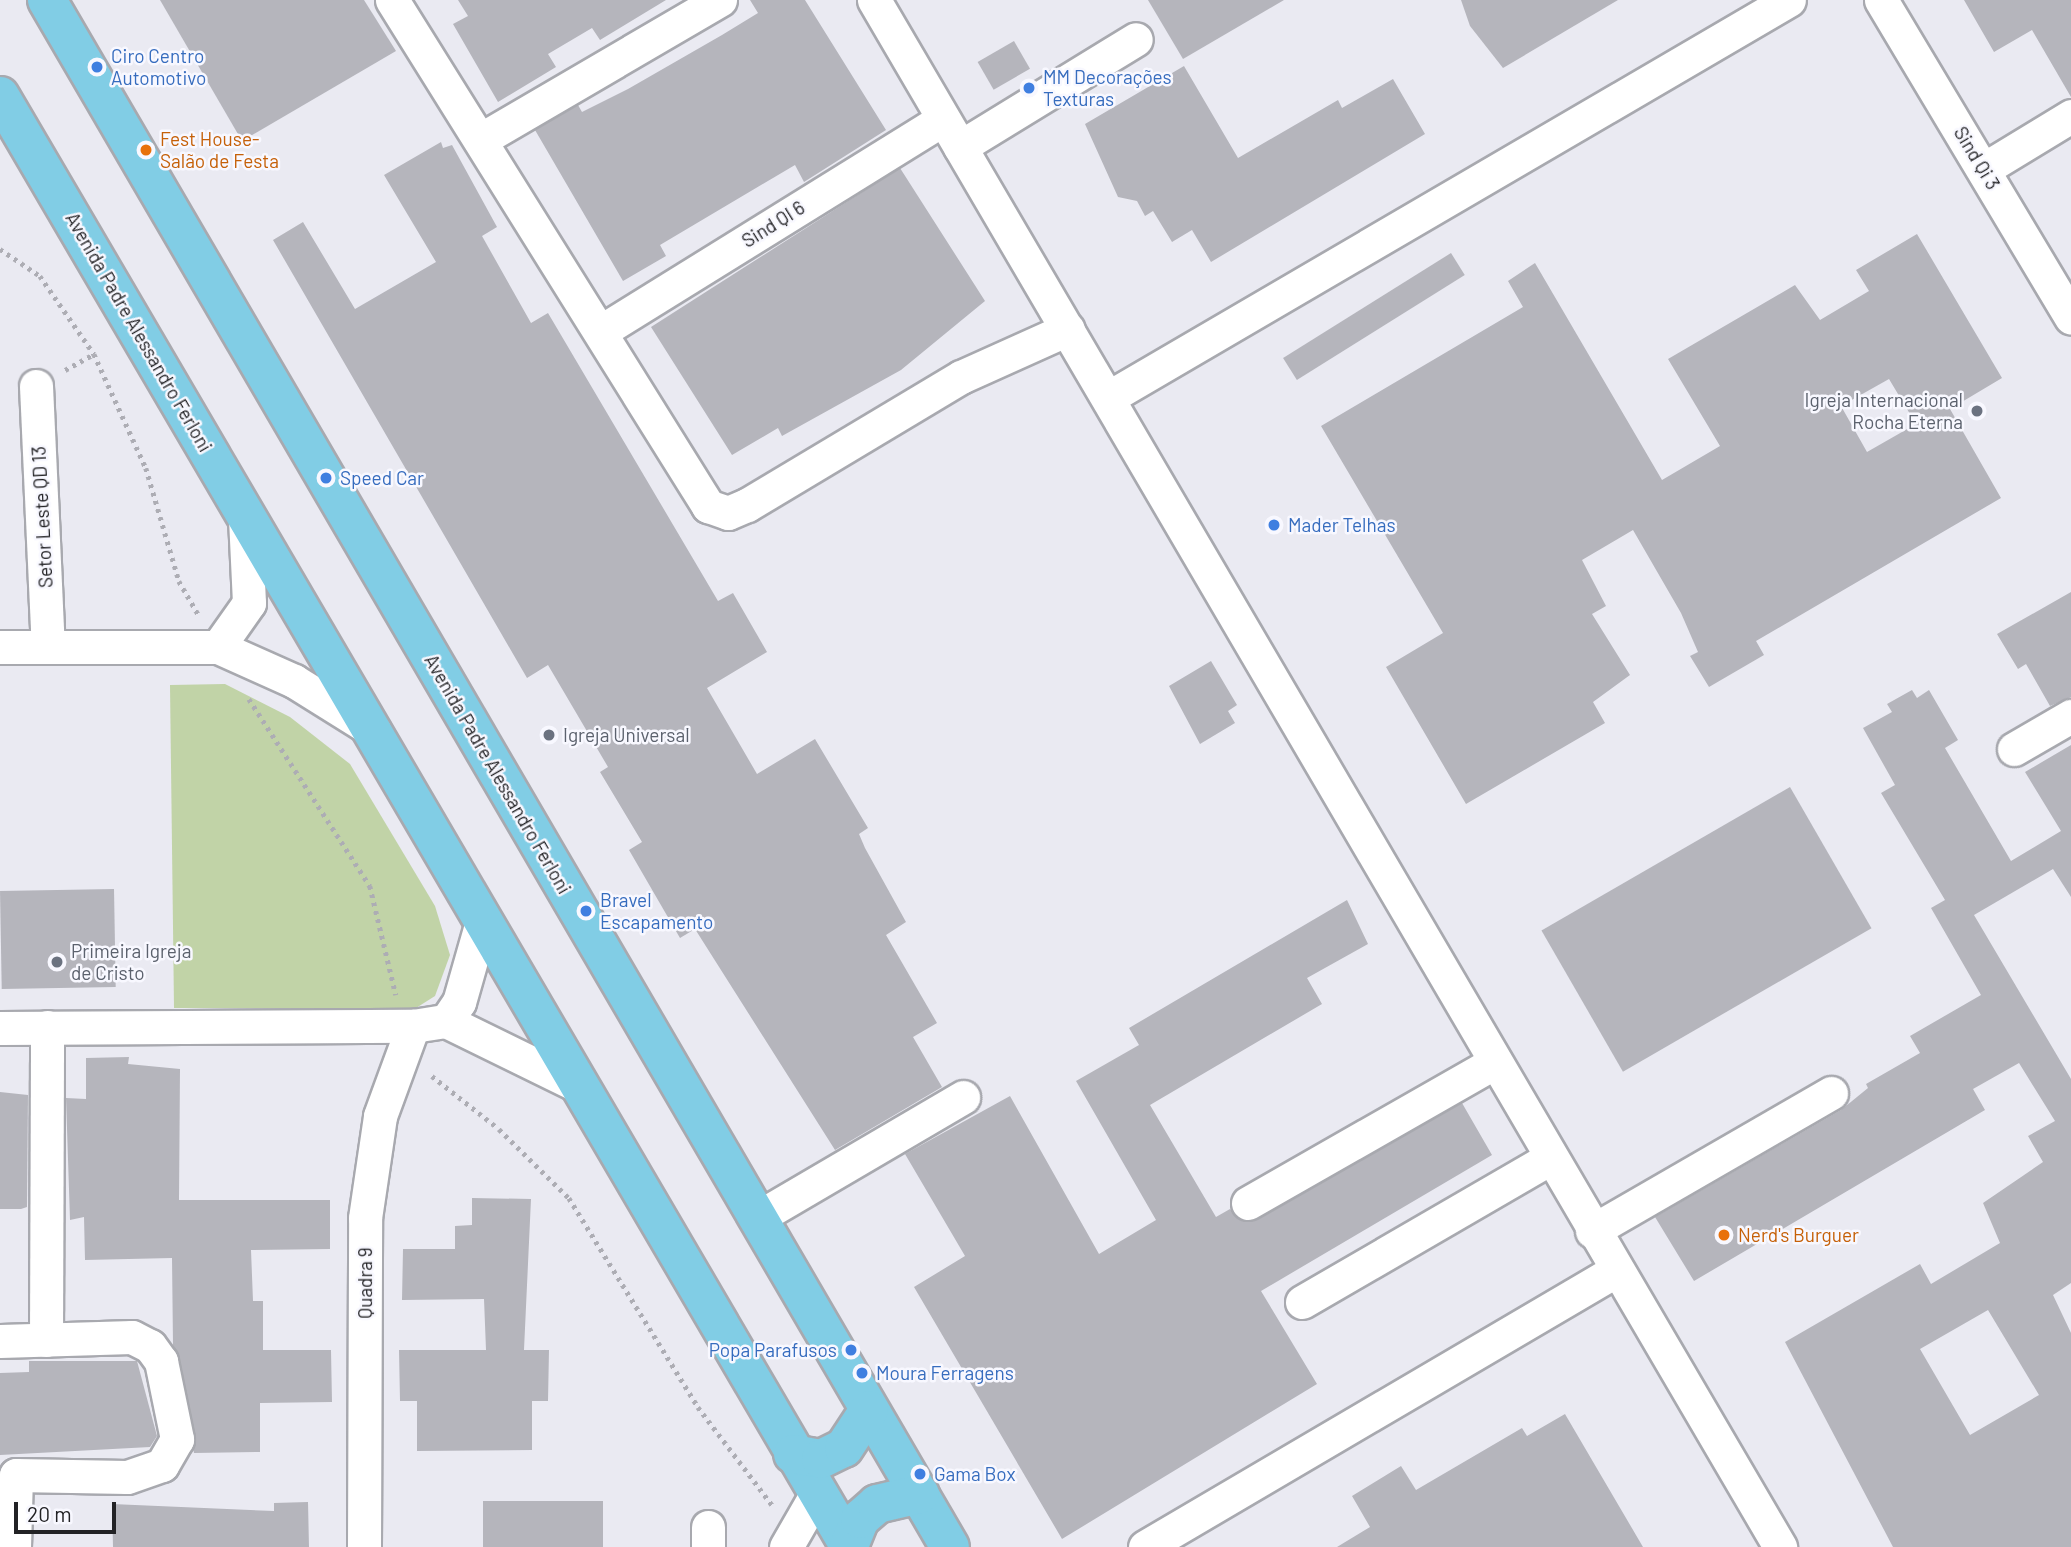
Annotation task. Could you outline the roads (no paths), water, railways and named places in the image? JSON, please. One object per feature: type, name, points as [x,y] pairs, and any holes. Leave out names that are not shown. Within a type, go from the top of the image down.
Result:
[{"type":"main road","name":"Avenida Padre Alessandro Ferloni","points":[[47,0],[950,1547]]},
{"type":"main road","name":"Avenida Padre Alessandro Ferloni","points":[[0,96],[376,732],[793,1454],[850,1546]]},
{"type":"main road","points":[[793,1454],[821,1459],[844,1448],[869,1410]]},
{"type":"main road","points":[[850,1546],[860,1519],[877,1504],[920,1494]]},
{"type":"street","points":[[392,0],[603,330],[708,506],[728,513],[961,377],[1068,328]]},
{"type":"street","points":[[480,140],[720,0]]},
{"type":"street","points":[[874,0],[951,133],[1111,396],[1615,1271],[1780,1547]]},
{"type":"street","points":[[1111,396],[1789,0]]},
{"type":"street","name":"Sind Qi 3","points":[[1881,0],[2071,317]]},
{"type":"street","name":"Sind QI 6","points":[[603,330],[951,133],[1136,39]]},
{"type":"street","points":[[1984,169],[2071,116]]},
{"type":"street","name":"Setor Leste QD 13","points":[[36,386],[48,647]]},
{"type":"street","points":[[218,647],[249,603],[244,512]]},
{"type":"street","points":[[0,647],[218,647],[294,681],[376,732]]},
{"type":"street","points":[[2014,749],[2071,716]]},
{"type":"street","points":[[446,1021],[458,1002],[483,918]]},
{"type":"street","points":[[0,1028],[413,1026],[446,1021],[581,1087]]},
{"type":"street","name":"Quadra 9","points":[[364,1547],[365,1218],[380,1116],[413,1026]]},
{"type":"street","points":[[46,1340],[47,1027]]},
{"type":"street","points":[[1248,1203],[1494,1062]]},
{"type":"street","points":[[1592,1231],[1831,1093]]},
{"type":"street","points":[[757,1219],[963,1097]]},
{"type":"street","points":[[1302,1302],[1550,1158]]},
{"type":"street","points":[[1145,1547],[1615,1271]]},
{"type":"street","points":[[0,1341],[132,1337],[150,1346],[160,1361],[177,1439],[162,1465],[127,1477],[8,1475],[14,1547]]},
{"type":"street","points":[[786,1547],[817,1493]]},
{"type":"place","name":"Ciro Centro Automotivo","points":[[97,67]]},
{"type":"place","name":"MM Decorações Texturas","points":[[1029,88]]},
{"type":"place","name":"Fest House- Salão de Festa","points":[[146,150]]},
{"type":"place","name":"Igreja Internacional Rocha Eterna","points":[[1977,411]]},
{"type":"place","name":"Speed Car","points":[[326,478]]},
{"type":"place","name":"Mader Telhas","points":[[1274,525]]},
{"type":"place","name":"Igreja Universal","points":[[549,735]]},
{"type":"place","name":"Bravel Escapamento","points":[[586,911]]},
{"type":"place","name":"Primeira Igreja de Cristo","points":[[57,962]]},
{"type":"place","name":"Nerd's Burguer","points":[[1724,1235]]},
{"type":"place","name":"Popa Parafusos","points":[[851,1350]]},
{"type":"place","name":"Moura Ferragens","points":[[862,1373]]},
{"type":"place","name":"Gama Box","points":[[920,1474]]}]
